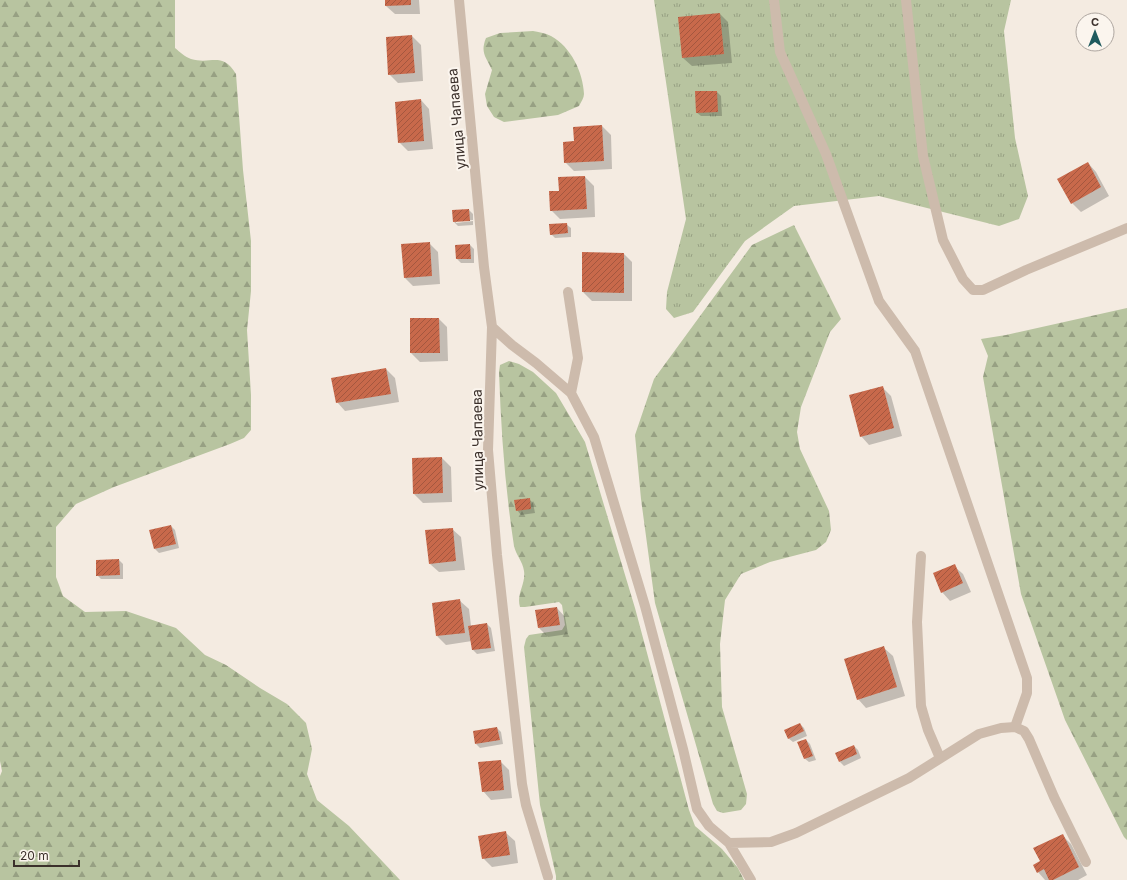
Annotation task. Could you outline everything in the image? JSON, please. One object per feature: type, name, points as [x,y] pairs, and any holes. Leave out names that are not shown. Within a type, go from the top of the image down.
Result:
[{"type":"street","name":"улица Чапаева","points":[[459,0],[492,327],[488,450],[497,555],[522,784],[526,805],[548,877]]},
{"type":"street","points":[[774,0],[780,52],[826,154],[878,301],[915,351],[1026,678],[1027,693],[1015,727]]},
{"type":"street","points":[[906,0],[923,156],[943,240],[963,279],[973,290],[983,290],[1026,270],[1127,228]]},
{"type":"street","points":[[568,292],[578,358],[571,393]]},
{"type":"street","points":[[492,327],[571,393],[594,437],[645,606],[683,749],[697,809],[709,826],[729,843],[751,880]]},
{"type":"street","points":[[921,556],[917,622],[921,706],[928,730],[940,758]]},
{"type":"street","points":[[729,843],[771,842],[796,833],[909,778],[979,734],[1001,728],[1015,727],[1024,731],[1029,739],[1054,797],[1086,862]]},
{"type":"green space","points":[[0,0],[175,0],[175,48],[191,59],[204,61],[216,60],[226,63],[236,74],[243,170],[251,241],[251,291],[247,330],[251,395],[251,430],[244,438],[230,444],[114,487],[76,504],[56,527],[56,577],[63,596],[85,612],[126,611],[176,628],[205,655],[226,665],[287,704],[306,723],[312,749],[307,774],[317,800],[349,826],[400,880],[0,880],[0,776],[2,771],[0,761]]},
{"type":"green space","points":[[654,0],[1011,0],[1004,31],[1015,138],[1028,196],[1019,219],[999,226],[879,196],[794,206],[745,241],[693,312],[674,318],[666,309],[667,292],[686,219]]},
{"type":"green space","points":[[533,31],[551,36],[570,53],[575,61],[581,77],[584,97],[579,106],[558,115],[504,122],[494,117],[487,106],[485,94],[492,70],[484,55],[484,43],[486,38],[500,33]]},
{"type":"green space","points":[[794,225],[841,319],[830,332],[801,407],[797,432],[800,449],[829,511],[831,530],[826,542],[816,550],[770,562],[741,574],[725,600],[720,644],[722,707],[747,794],[746,804],[741,810],[723,813],[717,811],[713,804],[655,603],[641,499],[635,435],[654,379],[752,245]]},
{"type":"green space","points":[[1127,308],[1127,840],[1124,837],[1065,720],[1021,594],[983,377],[988,356],[981,339],[1006,335]]},
{"type":"green space","points":[[509,361],[519,364],[533,372],[556,393],[585,442],[635,608],[689,810],[695,826],[722,849],[738,868],[744,880],[556,880],[540,805],[524,647],[526,639],[529,635],[562,630],[565,625],[562,605],[559,602],[520,607],[519,598],[524,580],[524,571],[514,546],[508,502],[499,372],[500,365]]},
{"type":"building","points":[[385,0],[411,0],[411,5],[385,6]]},
{"type":"building","points":[[720,13],[724,54],[682,58],[678,17]]},
{"type":"building","points":[[412,35],[415,73],[388,75],[386,37]]},
{"type":"building","points":[[695,91],[717,91],[718,112],[696,113]]},
{"type":"building","points":[[421,99],[424,141],[398,143],[395,102]]},
{"type":"building","points":[[602,125],[604,161],[564,163],[563,142],[574,141],[573,127]]},
{"type":"building","points":[[1088,162],[1101,187],[1071,204],[1057,179]]},
{"type":"building","points":[[585,176],[587,209],[550,211],[549,191],[559,191],[558,177]]},
{"type":"building","points":[[469,209],[470,221],[453,222],[452,210]]},
{"type":"building","points":[[567,223],[568,233],[550,235],[549,224]]},
{"type":"building","points":[[430,242],[432,276],[404,278],[401,244]]},
{"type":"building","points":[[470,244],[471,259],[456,259],[455,245]]},
{"type":"building","points":[[582,252],[624,253],[624,293],[582,292]]},
{"type":"building","points":[[410,318],[439,318],[440,353],[410,353]]},
{"type":"building","points":[[386,368],[391,394],[336,403],[331,378]]},
{"type":"building","points":[[883,386],[894,428],[860,437],[849,395]]},
{"type":"building","points":[[442,457],[443,493],[413,494],[412,458]]},
{"type":"building","points":[[530,498],[531,509],[516,511],[514,500]]},
{"type":"building","points":[[171,525],[176,544],[154,549],[149,530]]},
{"type":"building","points":[[453,528],[456,561],[429,564],[425,530]]},
{"type":"building","points":[[119,559],[120,575],[96,576],[96,560]]},
{"type":"building","points":[[955,564],[963,583],[941,593],[933,573]]},
{"type":"building","points":[[460,599],[465,633],[436,636],[432,603]]},
{"type":"building","points":[[557,607],[560,625],[538,628],[535,610]]},
{"type":"building","points":[[487,623],[491,648],[472,650],[468,626]]},
{"type":"building","points":[[884,646],[897,687],[857,700],[844,659]]},
{"type":"building","points":[[800,723],[804,731],[788,739],[784,730]]},
{"type":"building","points":[[497,727],[500,740],[475,744],[473,731]]},
{"type":"building","points":[[806,739],[813,756],[804,759],[797,742]]},
{"type":"building","points":[[854,745],[857,754],[839,762],[835,753]]},
{"type":"building","points":[[501,760],[504,790],[482,792],[478,762]]},
{"type":"building","points":[[506,831],[510,855],[482,859],[478,836]]},
{"type":"building","points":[[1063,834],[1079,867],[1053,880],[1049,880],[1044,869],[1037,873],[1033,865],[1040,861],[1033,848]]}]
